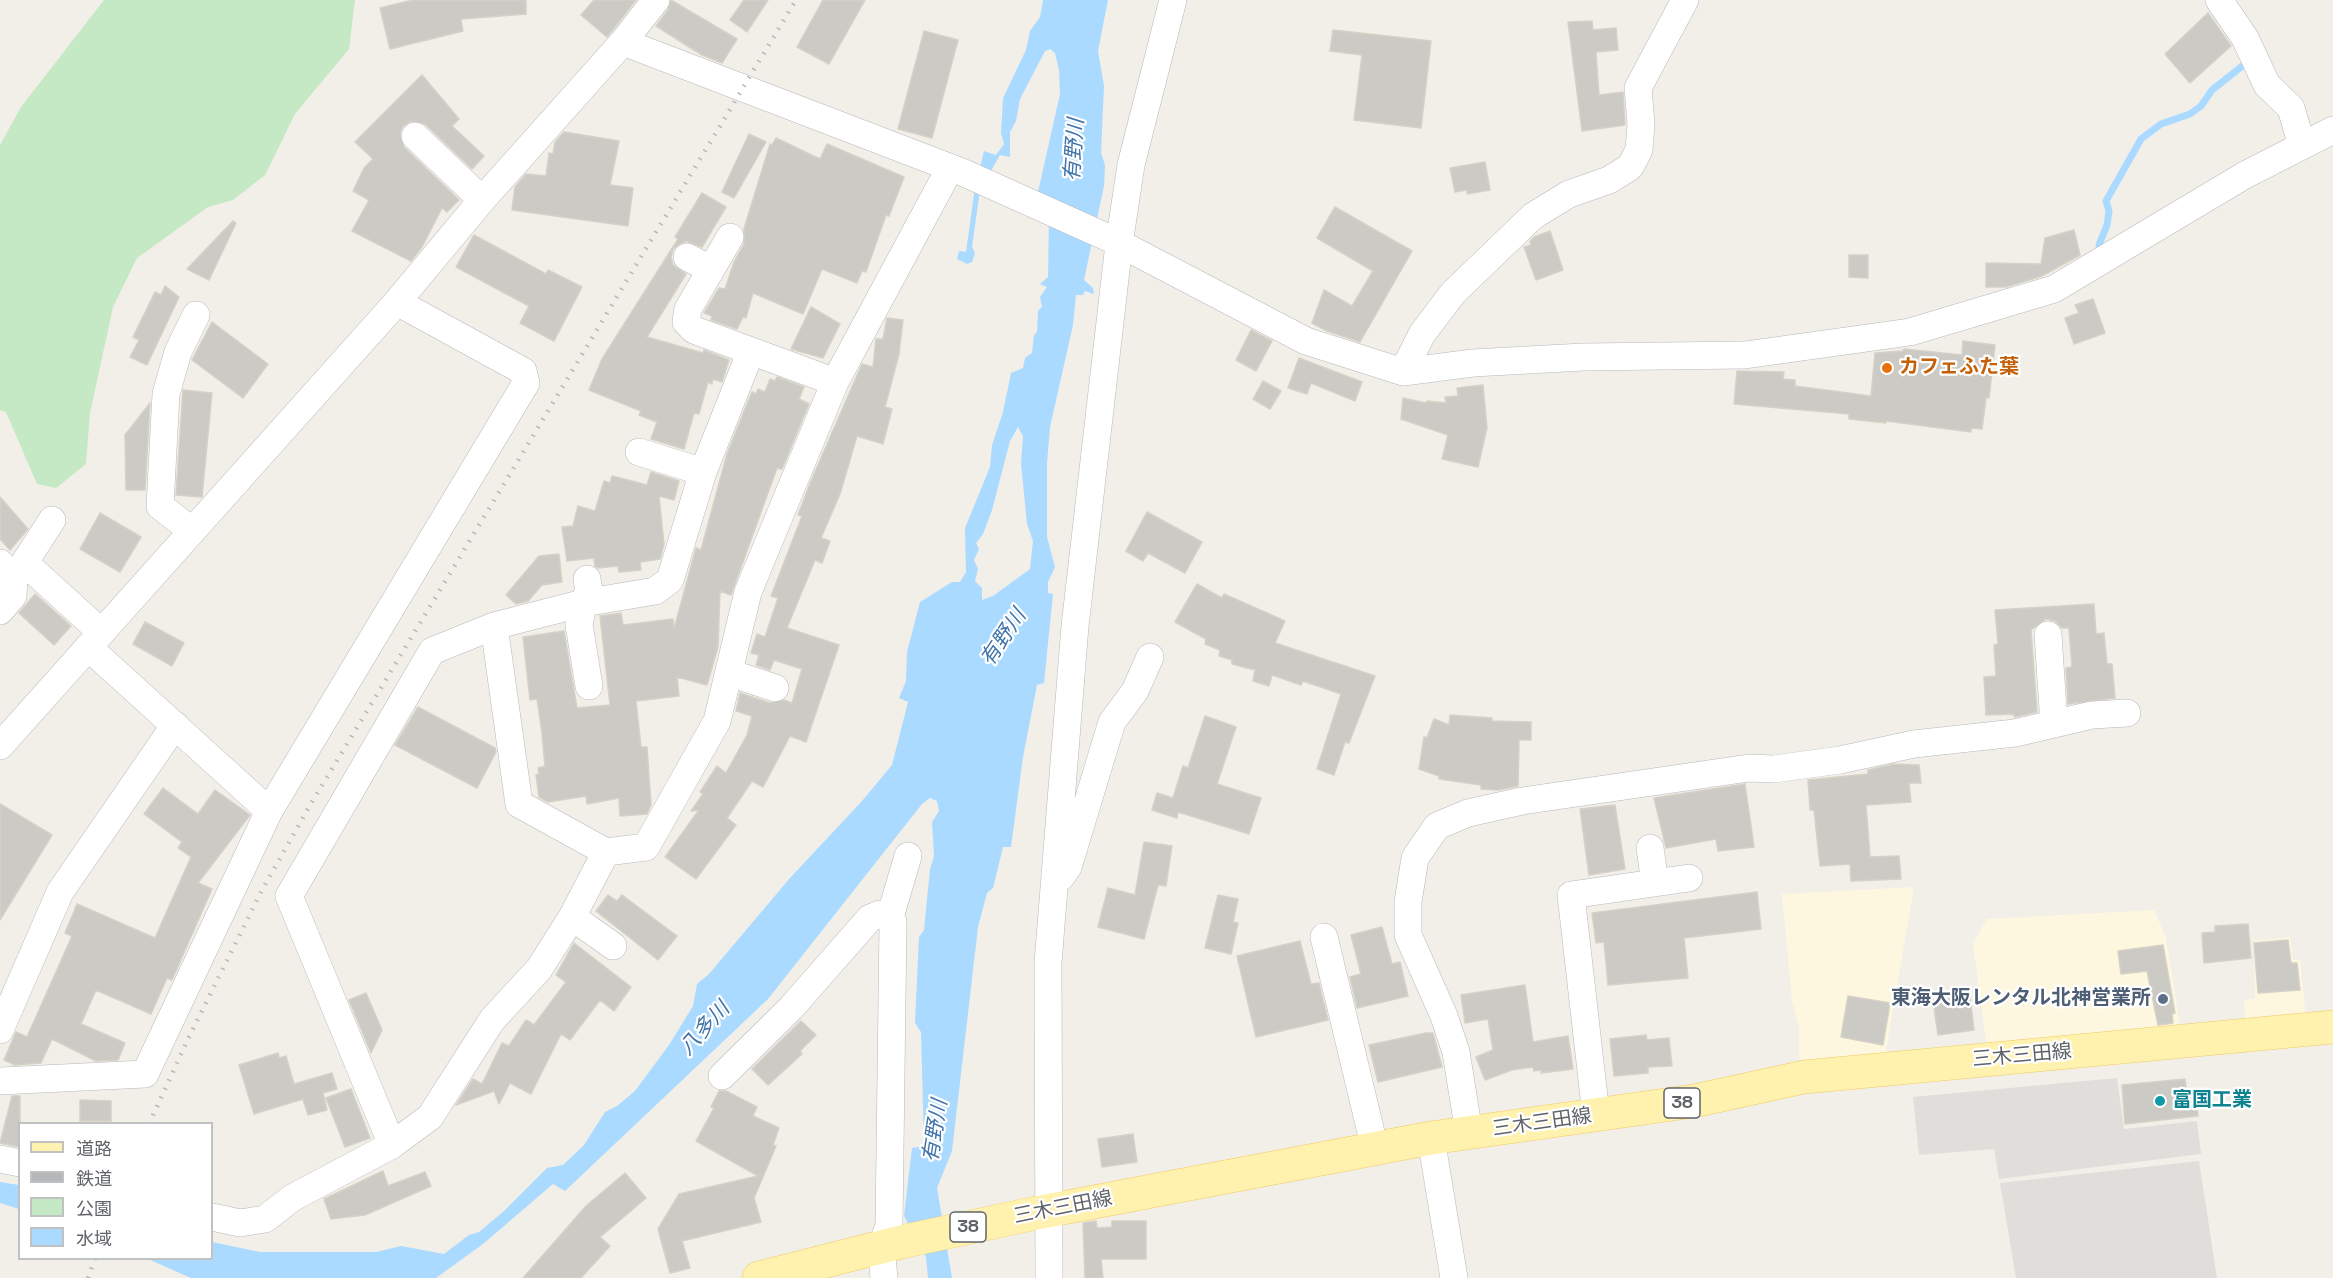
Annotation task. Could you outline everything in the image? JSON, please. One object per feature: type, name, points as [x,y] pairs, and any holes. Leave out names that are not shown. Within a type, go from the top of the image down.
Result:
[{"type":"main road","name":"三木三田線","points":[[759,1278],[889,1256],[1042,1212],[1431,1138],[1694,1101],[1804,1077],[2333,1027]]},
{"type":"street","points":[[1,744],[397,302],[482,200],[623,42],[656,0]]},
{"type":"street","points":[[1049,1278],[1042,1212],[1047,963],[1075,626],[1115,241],[1131,165],[1173,0]]},
{"type":"street","points":[[1403,372],[1422,334],[1453,293],[1533,216],[1569,194],[1609,180],[1630,167],[1639,150],[1641,124],[1638,88],[1685,0]]},
{"type":"street","points":[[2219,0],[2245,38],[2267,85],[2291,108],[2302,146]]},
{"type":"street","points":[[623,42],[956,170],[1115,241],[1306,341],[1403,372],[1473,363],[1583,357],[1745,355],[1910,332],[2055,289],[2245,175],[2333,130]]},
{"type":"street","points":[[428,141],[482,200]]},
{"type":"street","points":[[494,626],[519,804],[606,852],[646,847],[717,721],[748,592],[835,382],[956,170]]},
{"type":"street","points":[[730,237],[699,263],[687,309],[686,322],[694,330],[835,382]]},
{"type":"street","points":[[0,1081],[145,1074],[269,811],[526,383],[523,371],[397,302]]},
{"type":"street","points":[[191,530],[160,506],[166,394],[178,352],[196,315]]},
{"type":"street","points":[[392,1145],[289,896],[432,651],[585,591],[655,591],[670,580],[703,472],[751,351]]},
{"type":"street","points":[[639,452],[703,472]]},
{"type":"street","points":[[0,611],[13,597],[13,568],[52,520]]},
{"type":"street","points":[[13,568],[95,639],[175,725],[269,811]]},
{"type":"street","points":[[585,591],[579,626],[589,686]]},
{"type":"street","points":[[2048,634],[2054,724]]},
{"type":"street","points":[[1053,888],[1068,867],[1112,722],[1135,691],[1150,657]]},
{"type":"street","points":[[730,673],[775,688]]},
{"type":"street","points":[[1469,1132],[1455,1052],[1444,1017],[1408,935],[1408,902],[1415,858],[1437,826],[1468,813],[1522,801],[1749,768],[1774,769],[1840,760],[1914,744],[2015,733],[2092,716],[2127,713]]},
{"type":"street","points":[[0,1030],[60,892],[175,725]]},
{"type":"street","points":[[1650,848],[1655,883]]},
{"type":"street","points":[[213,1216],[240,1223],[265,1219],[292,1198],[392,1145],[430,1117],[492,1020],[539,969],[572,917],[606,852]]},
{"type":"street","points":[[890,917],[908,856]]},
{"type":"street","points":[[1596,1115],[1571,895],[1689,878]]},
{"type":"street","points":[[722,1076],[791,1008],[870,918],[880,914],[890,917],[893,922],[889,1256]]},
{"type":"street","points":[[572,917],[613,946]]},
{"type":"street","points":[[1324,937],[1375,1149]]},
{"type":"street","points":[[1431,1138],[1454,1278]]},
{"type":"street","points":[[0,1159],[18,1163]]},
{"type":"shaded area","points":[[1914,887],[1885,1057],[1805,1067],[1799,1057],[1799,1027],[1792,1001],[1782,894]]},
{"type":"shaded area","points":[[2154,910],[2166,938],[2180,1026],[1993,1047],[1986,1041],[1973,943],[1987,919]]},
{"type":"shaded area","points":[[2290,937],[2293,960],[2300,960],[2306,1018],[2246,1023],[2244,1000],[2255,999],[2254,941]]},
{"type":"shaded area","points":[[2117,1078],[2124,1129],[2197,1121],[2201,1154],[1999,1179],[1994,1149],[1919,1155],[1913,1097]]},
{"type":"shaded area","points":[[2199,1161],[2217,1278],[2016,1278],[2000,1183]]},
{"type":"green space","points":[[104,0],[355,0],[349,49],[295,114],[265,175],[233,200],[208,207],[137,258],[113,307],[90,413],[86,464],[56,488],[37,484],[6,412],[0,410],[0,145],[21,107]]},
{"type":"water","points":[[1043,0],[1108,0],[1098,51],[1104,86],[1101,153],[1105,165],[1104,186],[1084,280],[1093,288],[1094,294],[1085,291],[1083,295],[1076,295],[1073,325],[1050,427],[1047,463],[1047,537],[1055,567],[1048,582],[1048,593],[1053,594],[1044,683],[1037,685],[1023,757],[1011,847],[1003,847],[993,888],[987,893],[978,927],[952,1151],[937,1188],[952,1278],[928,1278],[926,1257],[904,1216],[912,1148],[924,1146],[921,1032],[915,1023],[919,937],[924,930],[930,869],[934,856],[932,822],[939,811],[937,801],[930,798],[922,804],[768,999],[565,1191],[553,1184],[483,1244],[436,1278],[191,1278],[150,1260],[213,1260],[213,1242],[260,1252],[376,1252],[401,1246],[444,1254],[469,1235],[479,1232],[504,1211],[547,1168],[563,1165],[584,1145],[605,1112],[617,1106],[635,1091],[669,1045],[693,1006],[697,984],[709,974],[790,878],[862,801],[892,765],[908,702],[899,698],[906,681],[907,652],[920,602],[952,582],[960,582],[966,572],[965,528],[990,467],[992,445],[1003,412],[1011,373],[1023,368],[1025,358],[1032,353],[1034,335],[1037,332],[1038,311],[1042,307],[1040,297],[1047,287],[1040,284],[1048,277],[1049,219],[1038,192],[1060,94],[1059,70],[1055,53],[1050,49],[1045,51],[1020,99],[1016,121],[1010,132],[1010,157],[1000,155],[980,190],[972,247],[975,253],[972,262],[967,264],[957,259],[959,251],[966,252],[974,194],[984,151],[996,155],[1004,144],[1001,133],[1003,98],[1026,50],[1030,31],[1040,17]],"holes":[[[1018,427],[1023,436],[1021,463],[1027,524],[1033,541],[1030,569],[993,596],[982,600],[982,588],[975,581],[978,569],[974,560],[979,549],[976,543],[983,534],[992,510],[1010,441]]]},
{"type":"water","points":[[0,1182],[18,1185],[18,1209],[0,1203]]},
{"type":"building","points":[[413,0],[526,0],[526,14],[461,19],[463,31],[390,49],[380,8]]},
{"type":"building","points":[[594,0],[636,0],[607,37],[581,15]]},
{"type":"building","points":[[671,0],[737,39],[722,63],[702,55],[656,26],[668,10]]},
{"type":"building","points":[[744,0],[768,0],[747,32],[730,20]]},
{"type":"building","points":[[823,0],[865,0],[829,64],[797,47]]},
{"type":"building","points":[[2208,13],[2231,46],[2190,83],[2165,54]]},
{"type":"building","points":[[1592,21],[1593,30],[1616,28],[1618,50],[1596,52],[1599,95],[1623,92],[1625,125],[1582,131],[1568,22]]},
{"type":"building","points":[[1333,30],[1431,41],[1421,128],[1354,120],[1362,55],[1330,51]]},
{"type":"building","points":[[924,31],[958,40],[932,138],[898,129]]},
{"type":"building","points":[[422,75],[459,119],[452,126],[484,156],[472,169],[425,124],[411,121],[403,126],[400,133],[404,147],[459,200],[447,212],[442,208],[422,247],[411,261],[352,231],[369,200],[353,191],[364,168],[373,159],[355,142]]},
{"type":"building","points":[[564,132],[619,141],[610,185],[633,188],[628,226],[512,210],[515,187],[526,174],[546,176],[549,153],[553,154],[555,142]]},
{"type":"building","points":[[749,134],[766,142],[734,198],[722,192]]},
{"type":"building","points":[[776,138],[820,159],[827,144],[904,177],[889,216],[886,215],[866,272],[862,271],[857,283],[822,269],[803,314],[753,293],[746,318],[743,317],[737,329],[711,320],[712,316],[704,313],[719,288],[725,289],[734,262],[744,244],[744,229],[770,144],[772,145]]},
{"type":"building","points":[[1485,162],[1490,190],[1467,194],[1467,190],[1455,192],[1450,168]]},
{"type":"building","points":[[702,193],[726,207],[702,247],[686,241],[673,249],[671,257],[673,265],[686,274],[647,337],[703,353],[704,350],[729,360],[722,382],[713,379],[712,384],[708,382],[699,414],[694,413],[684,449],[651,439],[657,422],[639,415],[641,411],[589,390],[602,359],[678,239],[675,237]]},
{"type":"building","points":[[1335,207],[1412,251],[1360,342],[1327,331],[1312,323],[1324,290],[1352,306],[1373,271],[1317,238]]},
{"type":"building","points":[[233,221],[236,223],[209,280],[187,269]]},
{"type":"building","points":[[2074,230],[2080,255],[2042,276],[2006,287],[1986,287],[1986,263],[2041,264],[2045,238]]},
{"type":"building","points":[[1550,231],[1563,270],[1536,280],[1524,247],[1531,245],[1530,241],[1534,237]]},
{"type":"building","points":[[474,235],[546,274],[548,270],[582,287],[554,341],[520,323],[529,306],[456,267]]},
{"type":"building","points":[[1849,255],[1868,255],[1868,278],[1849,277]]},
{"type":"building","points":[[165,286],[179,297],[147,365],[130,357],[139,340],[133,337],[155,292],[161,295]]},
{"type":"building","points":[[2093,299],[2105,333],[2074,344],[2065,318],[2079,313],[2075,305]]},
{"type":"building","points":[[811,307],[840,324],[823,358],[791,349]]},
{"type":"building","points":[[887,318],[903,320],[899,354],[885,407],[892,409],[883,444],[857,436],[840,494],[821,538],[830,541],[822,563],[815,560],[787,628],[839,645],[806,742],[790,736],[763,787],[752,781],[727,818],[736,825],[696,879],[665,857],[699,810],[691,811],[703,794],[700,792],[717,766],[726,773],[747,735],[752,716],[736,711],[740,693],[770,703],[784,700],[792,703],[802,669],[774,660],[770,670],[756,665],[759,655],[751,653],[757,634],[765,637],[778,598],[771,596],[802,516],[798,515],[811,481],[862,364],[873,367],[876,339],[883,339]]},
{"type":"building","points":[[212,322],[268,364],[243,398],[192,360]]},
{"type":"building","points":[[1251,330],[1272,341],[1256,371],[1236,360]]},
{"type":"building","points":[[1963,341],[1995,345],[1989,398],[1986,398],[1982,429],[1971,428],[1971,432],[1886,421],[1886,423],[1849,419],[1849,414],[1734,404],[1737,371],[1784,372],[1783,379],[1795,380],[1795,386],[1871,396],[1875,353],[1903,351],[1904,349],[1962,355]]},
{"type":"building","points":[[1299,358],[1362,382],[1355,401],[1311,383],[1307,394],[1288,388]]},
{"type":"building","points":[[777,377],[804,387],[799,399],[809,404],[782,469],[777,468],[731,595],[720,591],[718,647],[707,685],[677,677],[679,696],[636,701],[641,747],[647,747],[651,805],[647,814],[620,816],[619,798],[587,804],[586,796],[548,802],[539,797],[536,775],[539,774],[538,768],[545,766],[542,733],[537,699],[530,700],[523,637],[564,631],[577,708],[610,705],[600,616],[621,613],[623,625],[673,619],[674,629],[696,548],[701,550],[727,454],[747,404],[752,392],[756,394],[758,389],[765,392],[770,379],[775,381]]},
{"type":"building","points":[[1263,381],[1281,391],[1270,409],[1253,399]]},
{"type":"building","points":[[1483,385],[1487,428],[1478,467],[1442,459],[1448,435],[1401,419],[1403,398],[1426,403],[1427,401],[1446,403],[1445,397],[1458,396],[1457,388]]},
{"type":"building","points":[[183,390],[212,393],[202,497],[176,495]]},
{"type":"building","points":[[150,403],[145,490],[126,490],[125,435]]},
{"type":"building","points":[[651,472],[679,481],[674,500],[659,496],[664,544],[660,559],[640,562],[641,570],[619,572],[618,566],[598,568],[595,566],[594,558],[567,561],[562,527],[573,526],[578,506],[595,511],[604,481],[610,483],[612,476],[647,485]]},
{"type":"building","points":[[0,497],[28,529],[10,550],[0,539]]},
{"type":"building","points":[[1147,512],[1202,542],[1185,573],[1148,553],[1143,561],[1126,551]]},
{"type":"building","points":[[100,513],[141,537],[120,572],[80,549]]},
{"type":"building","points":[[559,554],[562,582],[542,585],[528,601],[516,604],[506,595],[539,556]]},
{"type":"building","points":[[1197,584],[1222,598],[1224,594],[1285,621],[1275,643],[1375,676],[1349,743],[1345,742],[1334,775],[1317,769],[1341,694],[1303,681],[1301,685],[1272,675],[1269,686],[1253,681],[1255,670],[1232,664],[1232,660],[1219,656],[1220,650],[1205,644],[1206,639],[1175,622]]},
{"type":"building","points":[[35,594],[71,626],[54,645],[19,613]]},
{"type":"building","points":[[2094,604],[2096,634],[2104,633],[2107,664],[2112,664],[2115,698],[2068,704],[2066,668],[2072,667],[2069,628],[2062,628],[2055,621],[2046,619],[2031,630],[2037,712],[2015,717],[2013,714],[1986,715],[1984,677],[1996,676],[1994,645],[1998,644],[1995,610]]},
{"type":"building","points":[[145,622],[184,643],[172,666],[133,644]]},
{"type":"building","points":[[418,707],[495,748],[496,752],[477,788],[395,745]]},
{"type":"building","points":[[1450,715],[1492,718],[1492,721],[1531,722],[1531,740],[1519,740],[1518,786],[1498,790],[1481,789],[1481,785],[1439,779],[1439,776],[1419,769],[1424,737],[1427,738],[1434,719],[1449,725]]},
{"type":"building","points":[[1205,716],[1236,727],[1217,784],[1261,798],[1249,834],[1178,812],[1177,818],[1152,810],[1157,793],[1173,798],[1183,766],[1188,768]]},
{"type":"building","points":[[1894,764],[1919,765],[1921,783],[1909,783],[1911,802],[1866,805],[1870,857],[1899,856],[1901,879],[1851,881],[1850,864],[1820,866],[1814,810],[1810,810],[1808,780],[1868,774],[1868,770]]},
{"type":"building","points":[[1745,784],[1754,847],[1718,851],[1716,839],[1666,848],[1654,798]]},
{"type":"building","points":[[163,788],[198,814],[215,790],[250,815],[198,883],[212,889],[172,980],[167,978],[151,1014],[96,990],[81,1024],[125,1043],[118,1060],[96,1061],[52,1039],[41,1063],[15,1065],[4,1060],[16,1032],[27,1037],[72,936],[65,933],[77,904],[155,938],[191,857],[178,848],[182,842],[144,814]]},
{"type":"building","points":[[0,804],[52,835],[0,920]]},
{"type":"building","points":[[1615,805],[1625,869],[1589,875],[1580,809]]},
{"type":"building","points":[[1144,842],[1172,846],[1166,886],[1158,885],[1144,939],[1098,927],[1108,888],[1135,895]]},
{"type":"building","points":[[1757,892],[1761,929],[1684,938],[1688,978],[1608,985],[1604,942],[1596,943],[1592,913]]},
{"type":"building","points":[[608,895],[617,901],[622,895],[677,936],[658,960],[596,911]]},
{"type":"building","points":[[1218,895],[1238,899],[1233,922],[1238,923],[1231,954],[1205,948]]},
{"type":"building","points":[[2248,924],[2251,958],[2204,963],[2202,933],[2215,932],[2215,926]]},
{"type":"building","points":[[1382,927],[1392,964],[1400,962],[1408,996],[1357,1008],[1350,977],[1361,974],[1351,935]]},
{"type":"building","points":[[2288,940],[2291,963],[2297,963],[2300,990],[2258,993],[2254,943]]},
{"type":"building","points":[[1300,941],[1311,984],[1319,983],[1328,1020],[1256,1037],[1237,956]]},
{"type":"building","points":[[574,943],[631,987],[614,1011],[600,1000],[570,1040],[561,1034],[531,1094],[510,1083],[499,1104],[494,1091],[456,1105],[473,1079],[482,1084],[502,1043],[509,1046],[526,1020],[534,1025],[566,982],[556,975]]},
{"type":"building","points":[[2163,945],[2175,1013],[2172,1014],[2173,1023],[2158,1025],[2147,971],[2121,974],[2118,951]]},
{"type":"building","points":[[1525,985],[1533,1042],[1568,1036],[1573,1069],[1541,1073],[1541,1070],[1534,1071],[1533,1067],[1512,1070],[1485,1080],[1476,1057],[1493,1050],[1488,1019],[1465,1023],[1461,995]]},
{"type":"building","points":[[366,993],[382,1030],[371,1053],[349,1000]]},
{"type":"building","points":[[1848,996],[1890,1003],[1883,1045],[1841,1037]]},
{"type":"building","points":[[1970,997],[1974,1030],[1938,1035],[1933,1000]]},
{"type":"building","points":[[801,1021],[816,1035],[800,1051],[802,1054],[768,1085],[752,1069]]},
{"type":"building","points":[[1433,1033],[1442,1067],[1378,1082],[1369,1045]]},
{"type":"building","points":[[1646,1035],[1647,1040],[1669,1038],[1672,1066],[1648,1067],[1648,1073],[1614,1076],[1610,1039]]},
{"type":"building","points":[[278,1053],[279,1058],[286,1056],[294,1084],[332,1073],[337,1089],[323,1093],[327,1110],[308,1115],[303,1099],[254,1114],[239,1065]]},
{"type":"building","name":"富国工業","points":[[2185,1079],[2187,1098],[2196,1097],[2198,1116],[2125,1124],[2122,1085]]},
{"type":"building","points":[[351,1089],[370,1138],[345,1147],[326,1098]]},
{"type":"building","points":[[719,1091],[726,1091],[757,1107],[753,1116],[779,1128],[773,1145],[776,1146],[754,1198],[761,1222],[682,1241],[690,1268],[670,1273],[658,1229],[679,1194],[758,1176],[696,1141],[714,1108],[711,1107]]},
{"type":"building","points":[[12,1096],[20,1096],[18,1147],[0,1143]]},
{"type":"building","points":[[80,1100],[111,1101],[111,1121],[80,1121]]},
{"type":"building","points":[[1133,1134],[1137,1162],[1102,1167],[1098,1139]]},
{"type":"building","points":[[383,1171],[388,1186],[425,1172],[431,1186],[365,1215],[331,1219],[324,1199]]},
{"type":"building","points":[[625,1173],[646,1198],[600,1237],[610,1246],[581,1278],[523,1278],[586,1206]]},
{"type":"building","points":[[1096,1221],[1097,1228],[1112,1227],[1112,1221],[1146,1221],[1146,1259],[1101,1259],[1103,1278],[1085,1278],[1083,1223]]},
{"type":"waterway","points":[[2099,245],[2107,225],[2109,211],[2106,201],[2141,139],[2161,124],[2190,114],[2201,106],[2212,90],[2250,60]]},
{"type":"railway","points":[[150,1122],[188,1039],[262,890],[309,807],[796,0]]},
{"type":"railway","points":[[88,1278],[94,1260]]},
{"type":"place","name":"カフェふた葉","points":[[1887,368]]},
{"type":"place","name":"東海大阪レンタル北神営業所","points":[[2163,999]]},
{"type":"place","name":"富国工業","points":[[2160,1101]]},
{"type":"water label","name":"有野川","points":[[1075,150]]},
{"type":"water label","name":"有野川","points":[[1004,638]]},
{"type":"water label","name":"八多川","points":[[705,1029]]},
{"type":"water label","name":"有野川","points":[[936,1131]]}]
